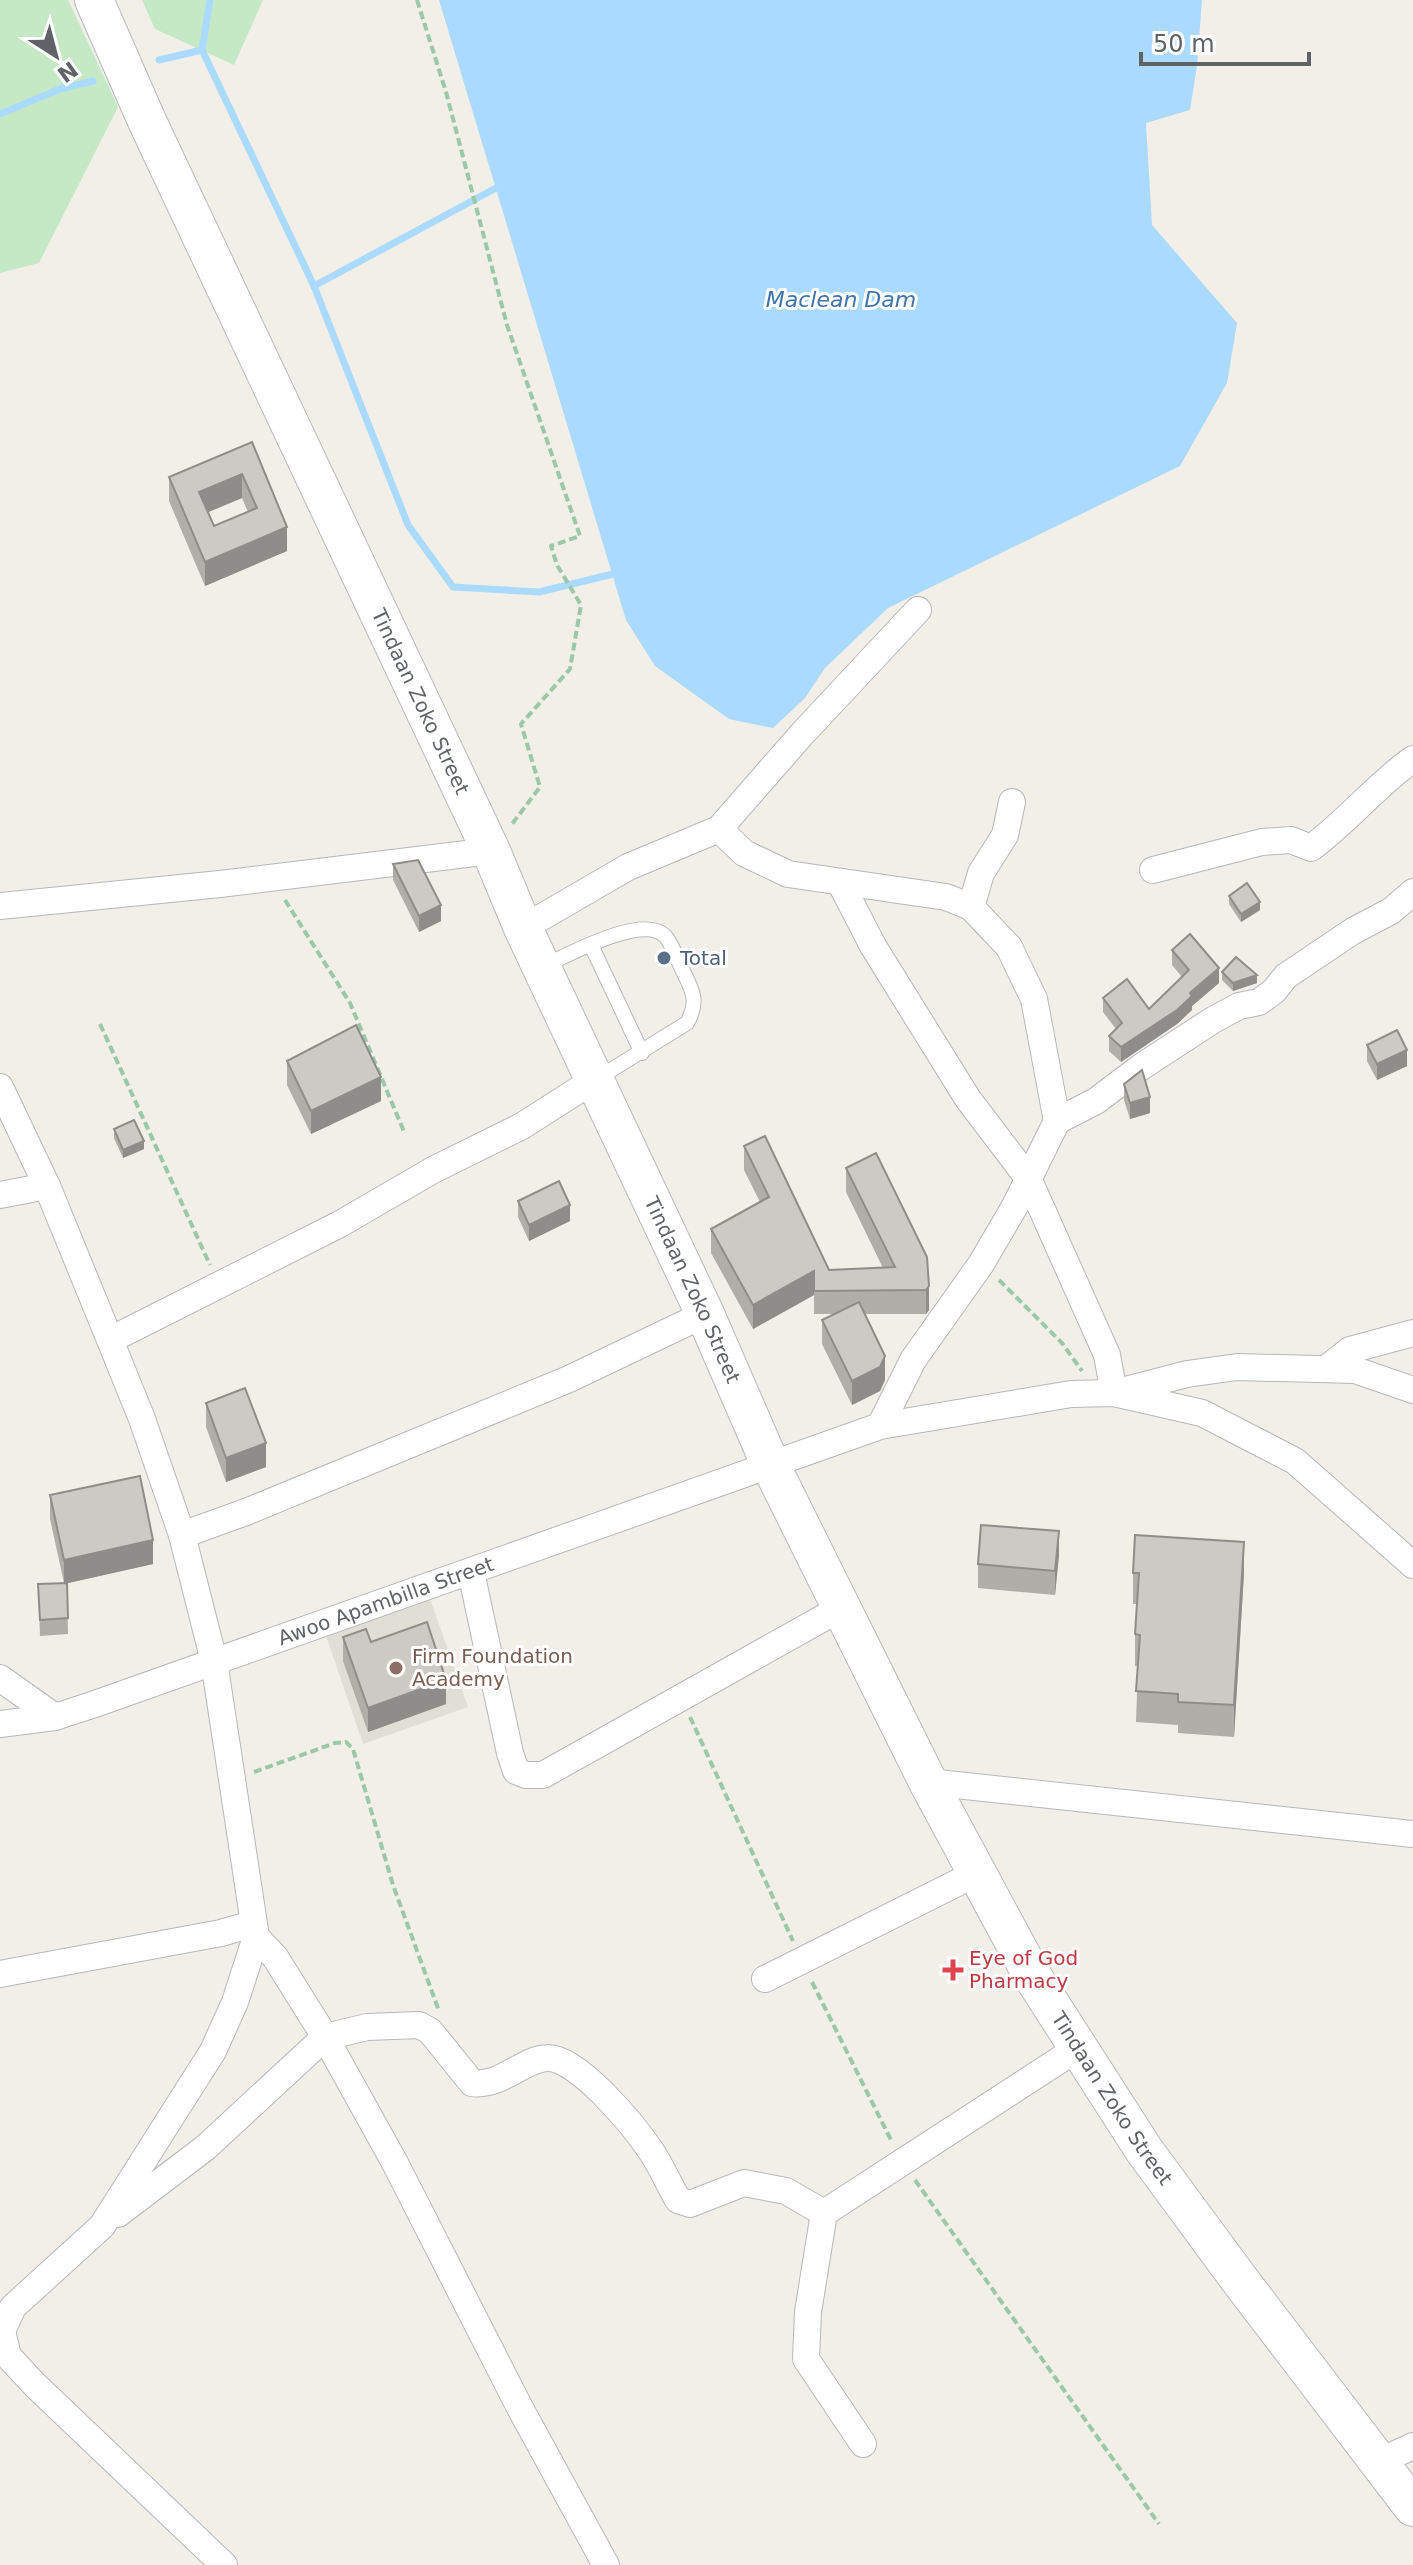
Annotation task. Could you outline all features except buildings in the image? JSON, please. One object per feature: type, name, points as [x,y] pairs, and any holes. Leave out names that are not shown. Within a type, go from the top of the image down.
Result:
[{"type":"main road","name":"Tindaan Zoko Street","points":[[94,0],[147,121],[705,1314],[771,1466],[928,1782],[1033,1977],[1154,2163],[1413,2507]]},
{"type":"street","points":[[523,928],[628,867],[719,829],[802,734],[918,610]]},
{"type":"street","points":[[1153,870],[1262,842],[1291,840],[1311,848],[1330,834],[1384,780],[1413,759]]},
{"type":"street","points":[[971,907],[981,873],[1005,835],[1012,802]]},
{"type":"street","points":[[719,829],[744,853],[788,874],[946,897],[971,907],[1009,947],[1034,999],[1057,1121]]},
{"type":"street","points":[[0,906],[491,851]]},
{"type":"street","points":[[840,882],[873,946],[968,1099],[1028,1178],[1107,1355],[1105,1393]]},
{"type":"street","points":[[880,1426],[913,1360],[981,1264],[1015,1206],[1057,1121],[1096,1101],[1213,1020],[1239,1006],[1259,1002],[1274,991],[1286,976],[1353,931],[1391,911],[1413,892]]},
{"type":"street","points":[[110,1340],[340,1224],[433,1170],[522,1126],[594,1080]]},
{"type":"street","points":[[0,1087],[47,1186],[110,1340],[142,1419],[182,1535],[214,1661],[254,1930],[235,2002],[213,2051],[102,2226]]},
{"type":"street","points":[[0,1195],[47,1186]]},
{"type":"street","points":[[182,1535],[246,1512],[555,1385],[705,1314]]},
{"type":"street","points":[[1326,1369],[1350,1350],[1413,1333]]},
{"type":"street","points":[[1105,1393],[1187,1374],[1237,1367],[1355,1370],[1413,1390]]},
{"type":"street","points":[[1105,1393],[1202,1413],[1295,1461],[1413,1565]]},
{"type":"street","name":"Awoo Apambilla Street","points":[[0,1724],[55,1717],[880,1426],[1071,1394],[1105,1393]]},
{"type":"street","points":[[471,1572],[516,1771],[526,1775],[543,1775],[841,1608]]},
{"type":"street","points":[[0,1678],[55,1717]]},
{"type":"street","points":[[928,1782],[1413,1834]]},
{"type":"street","points":[[765,1979],[977,1873]]},
{"type":"street","points":[[0,1974],[221,1933],[254,1930]]},
{"type":"street","points":[[254,1930],[275,1957],[325,2037],[395,2163],[520,2408],[606,2565]]},
{"type":"street","points":[[224,2565],[35,2385],[4,2360],[2,2331],[13,2307],[102,2226],[205,2148],[325,2037],[367,2027],[419,2025],[430,2031],[472,2083],[484,2084],[546,2057],[560,2060],[602,2091],[651,2151],[678,2200],[690,2204],[744,2183],[786,2191],[824,2213]]},
{"type":"street","points":[[863,2444],[806,2359],[808,2312],[824,2213],[1078,2048]]},
{"type":"street","points":[[1378,2462],[1413,2446]]},
{"type":"lane","points":[[542,966],[633,929],[651,929],[665,936],[695,995],[694,1011],[687,1023],[594,1080]]},
{"type":"lane","points":[[591,945],[642,1053]]},
{"type":"path","points":[[417,0],[446,92],[507,325],[580,536],[551,546],[557,565],[581,605],[570,669],[521,724],[540,787],[491,851]]},
{"type":"path","points":[[271,878],[350,1003],[405,1134]]},
{"type":"path","points":[[100,1024],[219,1285]]},
{"type":"path","points":[[981,1264],[1062,1343],[1105,1393]]},
{"type":"path","points":[[682,1699],[802,1961],[901,2161],[1159,2524]]},
{"type":"path","points":[[231,1780],[335,1743],[346,1742],[353,1749],[393,1885],[439,2007],[430,2031]]},
{"type":"shaded area","name":"Firm Foundation Academy","points":[[428,1593],[468,1707],[363,1744],[324,1630]]},
{"type":"green space","points":[[0,0],[68,0],[118,107],[39,263],[0,273]]},
{"type":"green space","points":[[142,0],[263,0],[234,65],[155,29]]},
{"type":"water","name":"Maclean Dam","points":[[439,0],[1202,0],[1190,110],[1146,123],[1152,225],[1237,323],[1227,383],[1180,466],[888,608],[825,668],[805,698],[773,728],[729,719],[655,666],[626,620]]},
{"type":"waterway","points":[[159,60],[202,50],[210,0]]},
{"type":"waterway","points":[[202,50],[314,286],[408,525],[453,587],[539,592],[613,574]]},
{"type":"waterway","points":[[0,114],[60,89],[93,81]]},
{"type":"waterway","points":[[314,286],[496,188]]},
{"type":"place","name":"Total","points":[[664,958]]},
{"type":"place","name":"Firm Foundation Academy","points":[[396,1668]]},
{"type":"place","name":"Eye of God Pharmacy","points":[[953,1970]]}]
